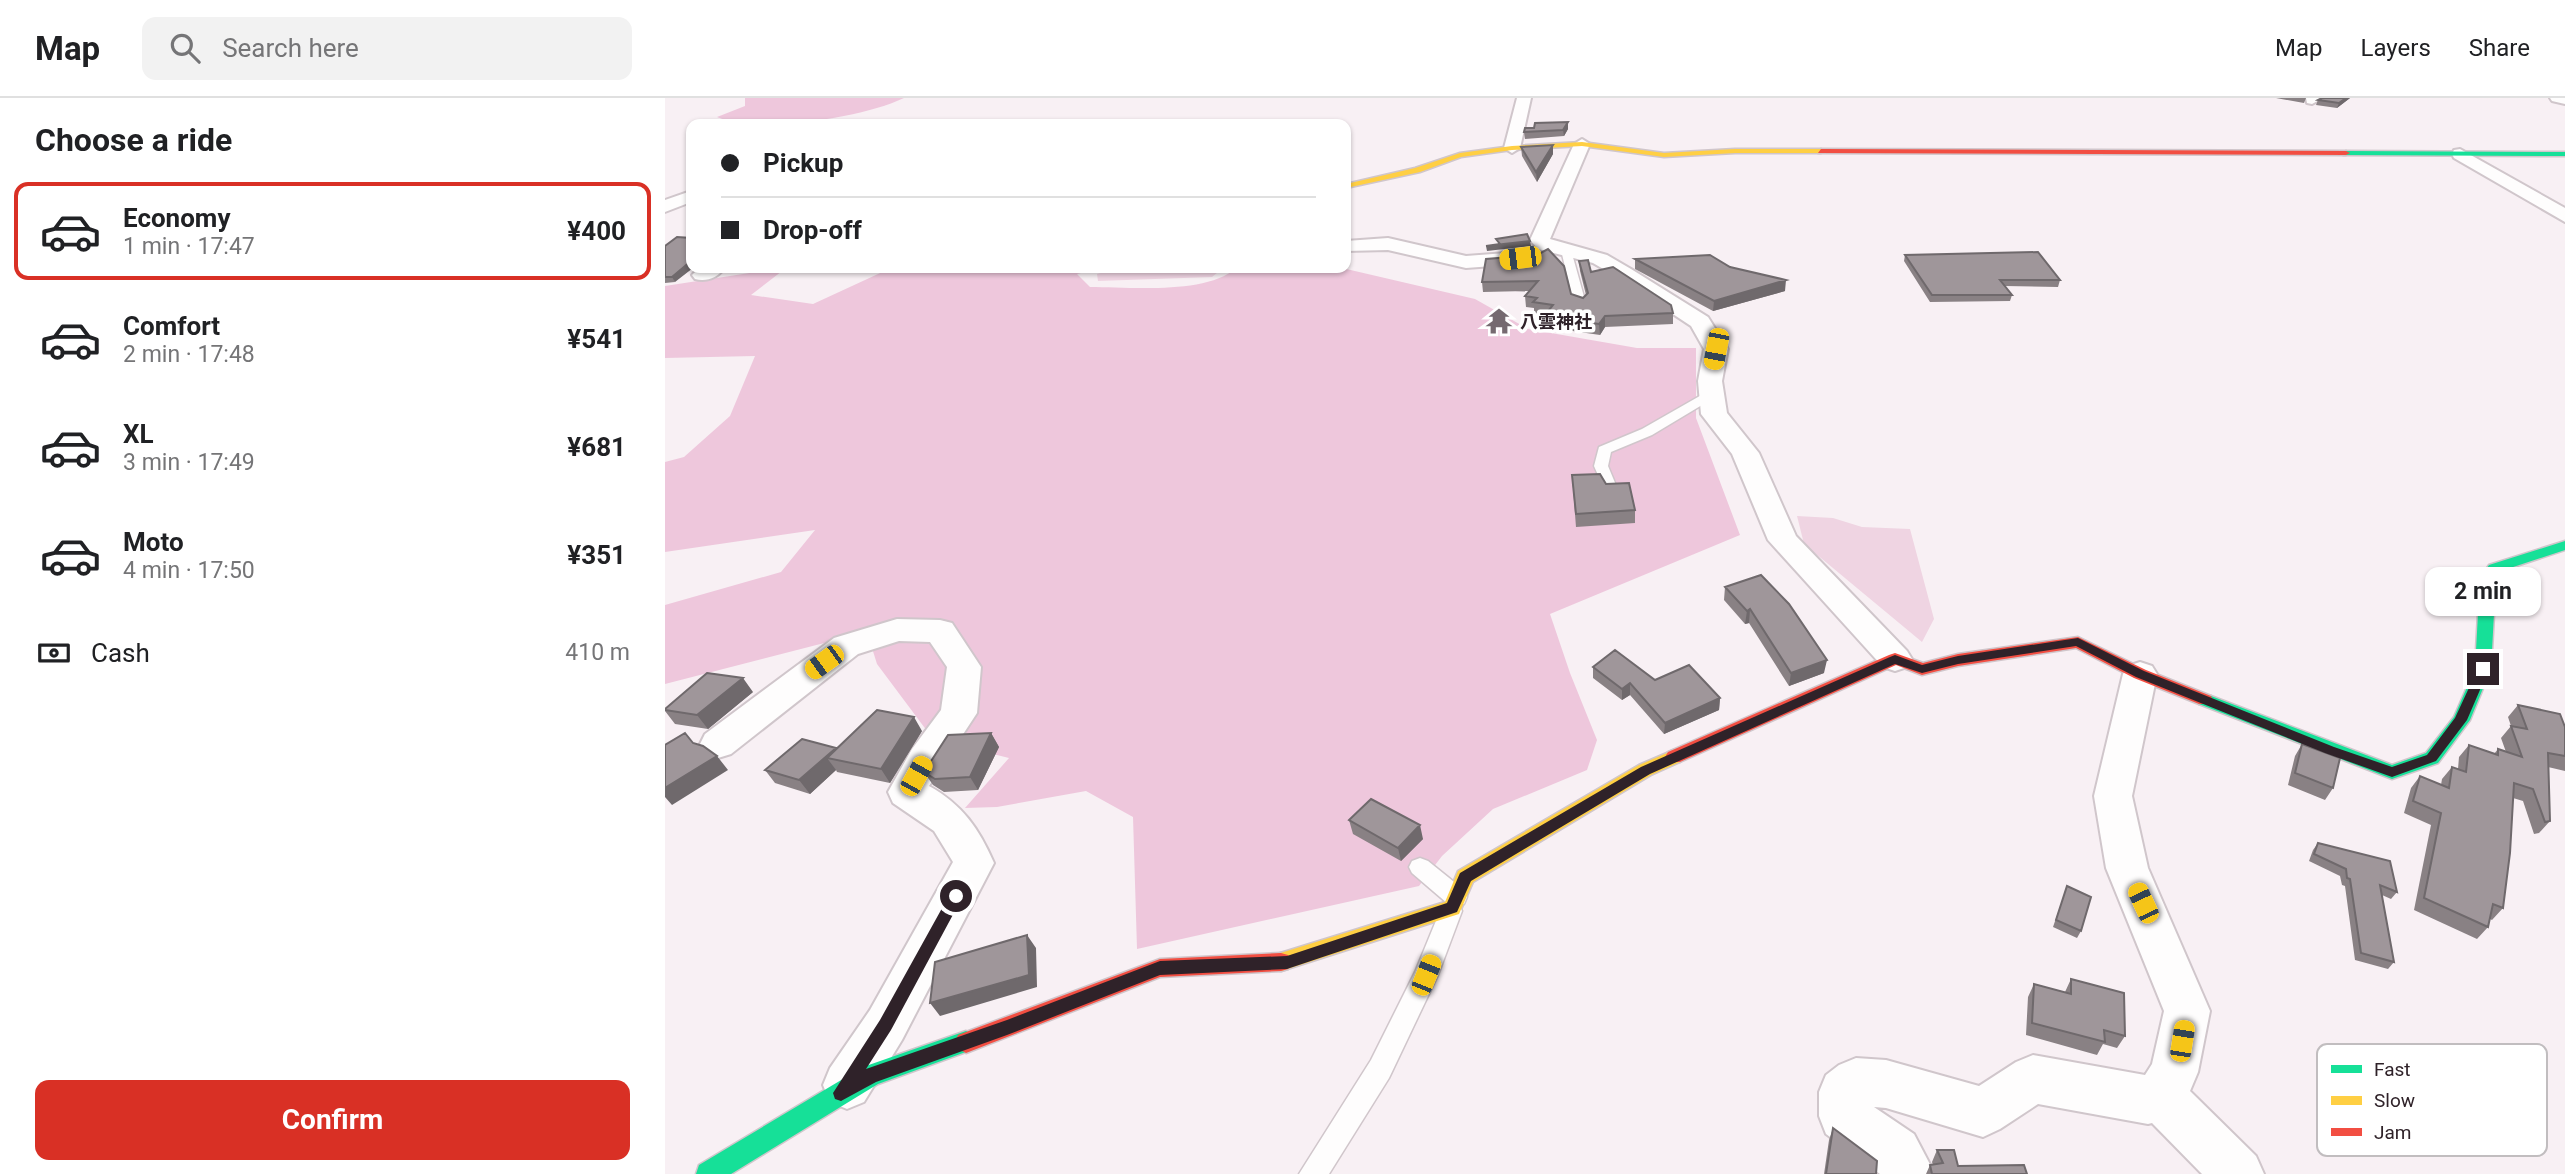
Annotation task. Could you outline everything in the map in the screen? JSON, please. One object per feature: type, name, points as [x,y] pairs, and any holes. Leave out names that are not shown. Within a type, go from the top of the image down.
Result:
[{"type":"street","points":[[1512,148],[1524,98]]},
{"type":"street","points":[[2557,98],[2565,100]]},
{"type":"street","points":[[1582,144],[1540,240],[1556,248],[1600,258],[1700,322],[1716,349],[1710,381],[1714,414],[1745,453],[1783,540],[1895,659],[1922,669],[1958,660],[2078,642],[2140,674],[2329,750],[2392,772],[2432,758],[2461,720],[2483,669],[2487,595],[2494,568],[2565,545]]},
{"type":"street","points":[[1351,185],[1417,170],[1459,155],[1512,148],[1582,144],[1664,155],[1735,151],[2565,154]]},
{"type":"street","points":[[2460,154],[2565,216]]},
{"type":"street","points":[[665,184],[686,189]]},
{"type":"street","points":[[665,206],[686,198]]},
{"type":"street","points":[[1351,246],[1388,244],[1466,262],[1537,256],[1556,248]]},
{"type":"street","points":[[718,744],[846,646],[897,630],[940,631],[964,667],[959,713],[925,760],[907,792],[935,807],[963,834],[974,863],[885,1025],[841,1093]]},
{"type":"street","points":[[708,1174],[871,1075],[1007,1028],[1160,968],[1287,962],[1454,903],[1465,877],[1645,770],[1895,659]]},
{"type":"street","points":[[1909,1174],[1896,1152],[1844,1116],[1843,1092],[1856,1082],[1886,1084],[1983,1112],[2033,1079],[2148,1100],[2160,1096],[2174,1072],[2187,1011],[2127,868],[2113,796],[2140,674]]},
{"type":"street","points":[[2160,1096],[2238,1174]]},
{"type":"lane","points":[[1556,248],[1580,304]]},
{"type":"lane","points":[[1611,491],[1601,466],[1604,450],[1623,445],[1653,430],[1712,393]]},
{"type":"lane","points":[[1313,1174],[1381,1069],[1426,975],[1454,903],[1420,867]]},
{"type":"shaded area","points":[[745,98],[904,98],[863,112],[824,119],[717,117],[745,106]]},
{"type":"shaded area","points":[[1351,270],[1475,299],[1528,329],[1637,348],[1696,348],[1696,418],[1740,535],[1550,614],[1597,740],[1587,770],[1493,809],[1442,856],[1419,886],[1137,949],[1133,817],[1086,791],[997,807],[965,808],[1009,758],[933,739],[877,664],[867,632],[665,684],[665,605],[781,572],[815,530],[665,552],[665,462],[684,457],[730,416],[755,356],[665,358],[665,286],[749,273],[780,273],[751,295],[813,304],[880,273],[1081,273],[1077,274],[1090,287],[1166,288],[1206,282],[1229,273],[1351,273]]},
{"type":"shaded area","points":[[1217,273],[1212,277],[1098,281],[1097,274]]},
{"type":"shaded area","points":[[1797,516],[1833,518],[1862,527],[1910,529],[1934,619],[1922,642],[1804,544]]},
{"type":"building","points":[[2346,98],[2339,103],[2318,100]]},
{"type":"building","points":[[1568,122],[1563,130],[1524,132],[1525,128],[1534,128],[1535,123]]},
{"type":"building","points":[[1553,145],[1536,172],[1521,147]]},
{"type":"building","points":[[1527,234],[1530,241],[1486,246],[1500,244],[1496,239]]},
{"type":"building","points":[[677,237],[686,238],[686,265],[672,277],[665,277],[665,246]]},
{"type":"building","points":[[1548,249],[1564,266],[1571,294],[1583,298],[1588,293],[1579,261],[1588,260],[1591,272],[1613,267],[1671,305],[1673,313],[1605,316],[1599,324],[1544,316],[1553,305],[1533,302],[1537,298],[1525,296],[1538,281],[1482,282],[1486,259],[1537,255]]},
{"type":"building","points":[[2038,252],[2060,280],[2000,280],[2012,295],[1932,295],[1905,255]]},
{"type":"building","points":[[1710,255],[1730,267],[1786,280],[1714,301],[1635,259]]},
{"type":"building","points":[[1600,474],[1606,484],[1629,483],[1635,510],[1576,514],[1572,475]]},
{"type":"building","points":[[1761,575],[1789,604],[1827,660],[1791,673],[1750,609],[1747,611],[1725,587]]},
{"type":"building","points":[[1615,650],[1655,680],[1689,665],[1720,698],[1665,723],[1630,683],[1622,689],[1593,667]]},
{"type":"building","points":[[707,673],[743,678],[697,715],[665,710],[665,709]]},
{"type":"building","points":[[2518,705],[2560,714],[2565,727],[2565,756],[2548,753],[2550,821],[2545,822],[2533,789],[2514,783],[2510,853],[2503,908],[2493,904],[2488,927],[2424,898],[2441,813],[2413,801],[2420,776],[2449,788],[2452,767],[2466,772],[2469,745],[2498,755],[2498,749],[2522,757],[2511,726],[2527,729]]},
{"type":"building","points":[[877,710],[914,717],[881,769],[827,758]]},
{"type":"building","points":[[685,733],[693,743],[703,746],[717,756],[665,788],[665,745]]},
{"type":"building","points":[[991,733],[970,777],[935,779],[924,772],[948,735]]},
{"type":"building","points":[[802,739],[836,748],[799,780],[765,770]]},
{"type":"building","points":[[2302,744],[2340,758],[2333,788],[2295,773]]},
{"type":"building","points":[[1371,799],[1420,825],[1398,848],[1349,820]]},
{"type":"building","points":[[2318,843],[2390,861],[2397,892],[2380,885],[2394,962],[2361,953],[2350,879],[2347,878],[2346,869],[2314,854]]},
{"type":"building","points":[[2067,886],[2091,897],[2081,931],[2056,920]]},
{"type":"building","points":[[1027,935],[1029,975],[930,1003],[935,962]]},
{"type":"building","points":[[2071,979],[2124,993],[2125,1036],[2104,1030],[2105,1042],[2032,1023],[2034,984],[2071,994]]},
{"type":"building","points":[[1833,1128],[1877,1161],[1876,1174],[1826,1174]]},
{"type":"building","points":[[1937,1150],[1954,1150],[1958,1166],[2024,1165],[2027,1174],[1932,1174],[1930,1165],[1943,1163]]},
{"type":"traffic: fast","points":[[2346,153],[2565,154]]},
{"type":"traffic: fast","points":[[2205,700],[2392,772],[2432,758],[2461,720],[2483,669],[2487,595],[2494,568],[2565,545]]},
{"type":"traffic: fast","points":[[708,1174],[871,1075],[966,1042]]},
{"type":"traffic: slow","points":[[1351,185],[1417,170],[1460,155],[1512,148],[1582,144],[1664,155],[1735,151],[1821,151]]},
{"type":"traffic: slow","points":[[1281,962],[1452,908],[1465,877],[1645,770],[1674,757]]},
{"type":"traffic: jam","points":[[1821,151],[2346,153]]},
{"type":"traffic: jam","points":[[1674,757],[1895,659],[1922,669],[1958,660],[2078,642],[2140,674],[2205,700]]},
{"type":"traffic: jam","points":[[966,1042],[1160,968],[1281,962]]},
{"type":"place","name":"八雲神社","points":[[1499,321]]},
{"type":"route","points":[[956,896],[885,1025],[841,1093],[871,1075],[1007,1028],[1160,968],[1287,962],[1452,908],[1465,877],[1645,770],[1895,659],[1922,669],[1958,660],[2078,642],[2140,674],[2329,750],[2392,772],[2432,758],[2461,720],[2483,669]]}]
